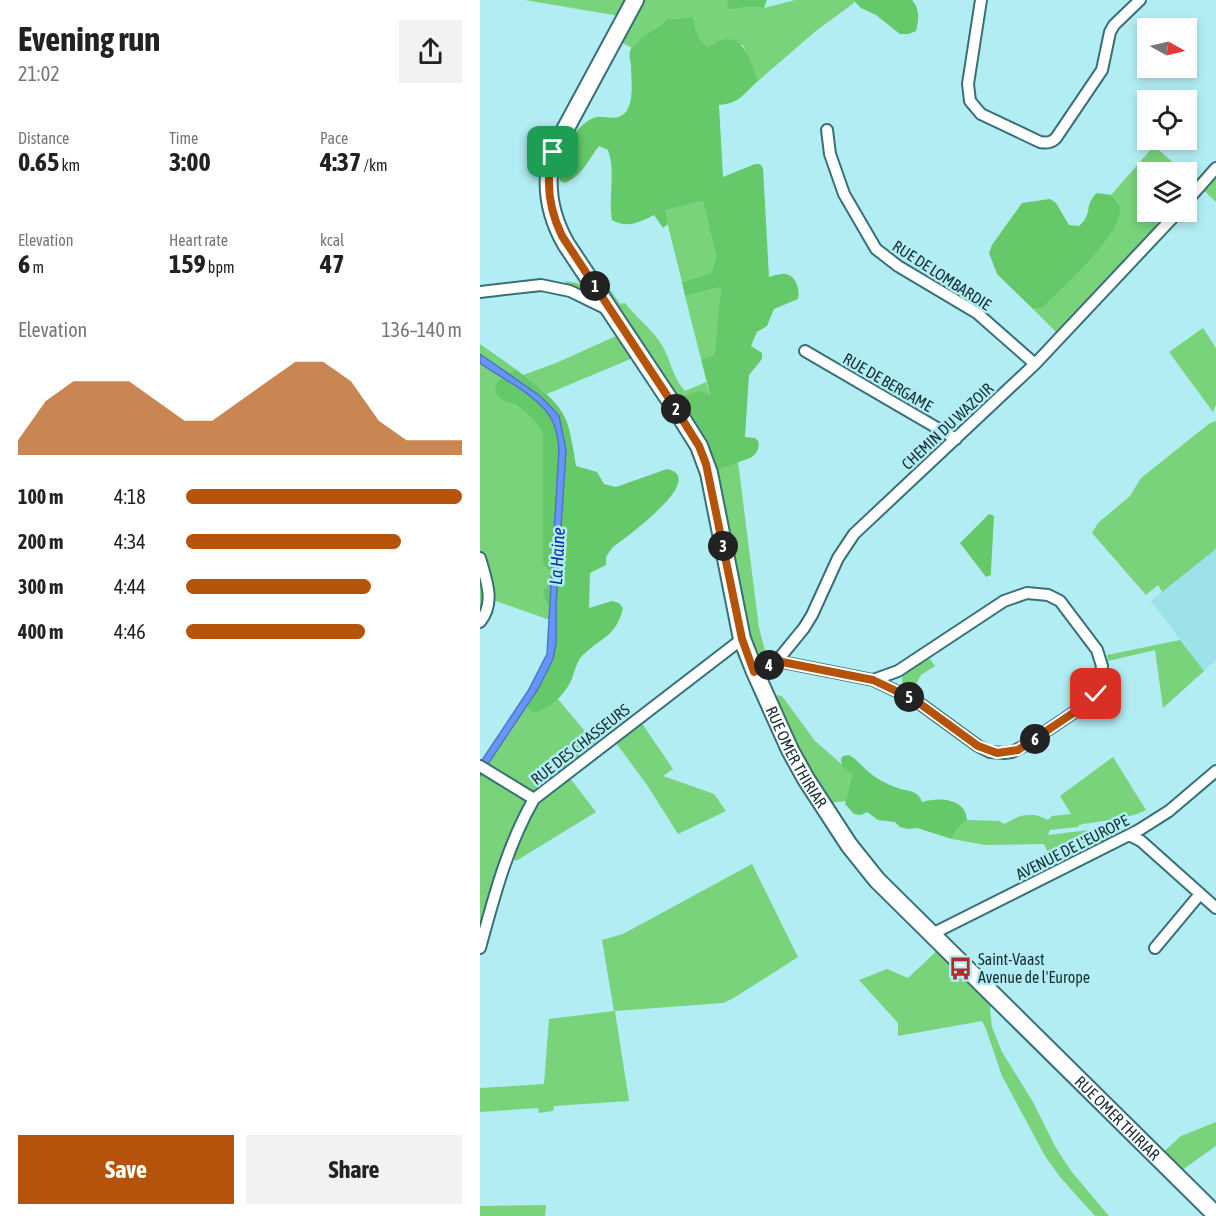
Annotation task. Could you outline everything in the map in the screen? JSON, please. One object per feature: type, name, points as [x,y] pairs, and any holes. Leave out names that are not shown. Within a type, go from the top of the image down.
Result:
[{"type":"street","name":"RUE OMER THIRIAR","points":[[635,0],[558,141],[548,172],[549,198],[557,227],[567,244],[672,403],[703,455],[709,473],[742,639],[754,672],[790,750],[849,845],[877,880],[1216,1215]]},
{"type":"street","points":[[981,0],[968,84],[970,101],[986,117],[1046,143],[1056,138],[1098,77],[1114,25],[1140,0]]},
{"type":"street","name":"RUE DE LOMBARDIE","points":[[827,130],[830,154],[844,194],[876,249],[898,267],[977,313],[1035,364]]},
{"type":"street","points":[[1197,190],[1216,168]]},
{"type":"street","name":"CHEMIN DU WAZOIR","points":[[754,672],[777,661],[812,615],[838,558],[854,534],[1035,364],[1169,222]]},
{"type":"street","points":[[480,292],[541,285],[570,291],[612,312]]},
{"type":"street","name":"RUE DE BERGAME","points":[[805,351],[956,439]]},
{"type":"street","points":[[480,558],[490,599],[485,616],[480,622]]},
{"type":"street","points":[[777,661],[873,680],[915,700],[978,746],[990,752],[1004,753],[1024,747],[1091,701],[1099,686],[1102,666],[1096,650],[1060,601],[1042,593],[1027,593],[1004,601],[898,671],[873,680]]},
{"type":"street","name":"RUE DES CHASSEURS","points":[[480,948],[507,853],[534,799],[742,639]]},
{"type":"street","points":[[484,769],[534,799]]},
{"type":"street","name":"AVENUE DE L'EUROPE","points":[[933,934],[1129,835],[1169,811],[1216,771]]},
{"type":"street","points":[[1129,835],[1141,841],[1216,908]]},
{"type":"street","points":[[1155,948],[1200,894]]},
{"type":"shaded area","points":[[1216,549],[1216,660],[1204,671],[1151,601]]},
{"type":"green space","points":[[525,0],[728,0],[728,10],[747,7],[764,8],[795,0],[853,0],[854,3],[817,30],[758,81],[743,45],[716,42],[709,47],[705,45],[697,34],[693,16],[668,18],[632,48],[614,38],[625,17]]},
{"type":"green space","points":[[728,0],[767,0],[764,8],[747,7],[727,10]]},
{"type":"green space","points":[[853,0],[912,0],[918,15],[916,31],[900,34]]},
{"type":"green space","points":[[693,16],[701,41],[709,47],[728,39],[736,41],[747,53],[755,71],[758,81],[736,100],[719,105],[723,177],[755,164],[760,164],[763,168],[769,277],[789,275],[796,283],[798,291],[798,299],[774,309],[767,326],[757,332],[751,346],[762,353],[762,359],[749,375],[745,437],[755,438],[758,441],[757,451],[750,458],[709,473],[674,406],[685,396],[698,391],[710,395],[701,359],[714,355],[721,287],[685,296],[682,282],[711,273],[716,257],[703,201],[665,210],[668,224],[663,228],[654,215],[639,222],[623,224],[612,220],[611,167],[608,150],[599,146],[581,171],[565,183],[560,181],[559,173],[568,143],[582,126],[597,117],[618,117],[627,110],[632,91],[630,51],[632,47],[668,18]]},
{"type":"green space","points":[[1150,150],[1159,150],[1172,162],[1140,162]]},
{"type":"green space","points":[[1137,165],[1137,222],[1169,222],[1061,337],[1033,309],[1042,308],[1119,203],[1111,195]]},
{"type":"green space","points":[[1216,168],[1216,202],[1200,187],[1197,190],[1197,183],[1200,186]]},
{"type":"green space","points":[[1097,193],[1111,195],[1120,206],[1117,222],[1110,235],[1088,262],[1042,308],[1033,309],[997,274],[989,253],[992,245],[1022,203],[1050,199],[1056,203],[1069,225],[1079,226],[1084,221],[1090,202]]},
{"type":"green space","points":[[703,201],[716,257],[711,273],[682,282],[664,210]]},
{"type":"green space","points":[[590,279],[595,286],[605,282],[620,304],[625,303],[655,335],[685,391],[706,382],[710,396],[673,406],[640,355],[547,394],[523,375],[625,332],[612,312],[570,291],[565,281],[582,284]]},
{"type":"green space","points":[[721,287],[714,355],[701,359],[685,296]]},
{"type":"green space","points":[[1203,328],[1216,348],[1216,405],[1213,412],[1169,352]]},
{"type":"green space","points":[[480,344],[517,370],[508,374],[480,354]]},
{"type":"green space","points":[[480,363],[502,378],[497,383],[504,400],[527,414],[537,424],[543,435],[543,565],[552,573],[551,584],[543,596],[550,607],[550,620],[490,599],[480,622]]},
{"type":"green space","points":[[517,370],[555,403],[566,419],[576,466],[597,472],[604,484],[616,487],[667,469],[677,475],[678,484],[659,509],[612,548],[606,557],[606,565],[590,573],[589,608],[612,601],[619,603],[623,608],[620,618],[606,637],[581,657],[570,683],[560,697],[535,713],[529,710],[527,705],[549,666],[556,639],[551,611],[543,596],[544,589],[551,584],[552,573],[543,565],[543,435],[528,415],[498,396],[495,387],[500,380]]},
{"type":"green space","points":[[1216,421],[1216,549],[1162,592],[1158,585],[1146,595],[1092,533],[1098,523],[1130,496],[1141,478],[1210,423]]},
{"type":"green space","points":[[738,462],[759,628],[769,665],[755,672],[709,473]]},
{"type":"green space","points":[[989,514],[994,516],[991,575],[986,577],[960,543]]},
{"type":"green space","points":[[1180,640],[1204,671],[1163,708],[1155,650],[1108,661],[1107,655]]},
{"type":"green space","points":[[930,659],[935,666],[921,675],[913,690],[902,682],[908,669]]},
{"type":"green space","points":[[774,695],[782,696],[815,741],[852,773],[846,801],[822,804]]},
{"type":"green space","points":[[557,698],[595,743],[539,787],[534,799],[545,797],[569,777],[596,812],[516,861],[508,854],[480,948],[480,776],[527,705],[529,710],[543,710]]},
{"type":"green space","points":[[641,722],[673,769],[663,776],[714,794],[726,811],[678,834],[647,785],[616,743]]},
{"type":"green space","points":[[849,755],[876,777],[899,789],[915,793],[922,802],[943,800],[957,803],[962,807],[967,820],[957,829],[952,839],[917,828],[900,827],[895,822],[878,820],[867,812],[861,815],[854,814],[845,804],[852,774],[842,766],[841,759]]},
{"type":"green space","points":[[1113,757],[1146,810],[1131,816],[1078,827],[1050,830],[1048,835],[1106,828],[1110,838],[1054,866],[1044,844],[985,845],[952,839],[957,829],[967,820],[999,821],[1005,824],[1026,815],[1037,815],[1048,820],[1052,816],[1071,814],[1060,796]]},
{"type":"green space","points":[[752,864],[798,957],[723,1003],[615,1011],[629,1101],[554,1106],[553,1111],[539,1113],[538,1108],[480,1112],[480,1088],[544,1084],[549,1019],[614,1011],[602,940],[623,934]]},
{"type":"green space","points":[[943,945],[994,996],[990,1009],[992,1027],[1002,1052],[1071,1171],[1109,1216],[1095,1216],[1060,1177],[1045,1156],[1002,1076],[982,1021],[898,1036],[898,1023],[859,980],[887,969],[908,978]]},
{"type":"green space","points":[[1216,1122],[1216,1146],[1175,1175],[1158,1157],[1181,1136]]},
{"type":"green space","points":[[546,1205],[545,1216],[480,1216],[480,1206]]},
{"type":"water","name":"La Haine","points":[[480,354],[540,396],[552,408],[559,416],[566,450],[556,605],[556,644],[553,659],[538,689],[480,776],[480,763],[528,691],[547,654],[559,449],[555,428],[548,413],[521,389],[480,363]]},
{"type":"place","name":"Saint-Vaast Avenue de l'Europe","points":[[960,968]]},
{"type":"route","points":[[553,152],[548,172],[549,198],[562,236],[672,403],[699,446],[706,464],[742,639],[754,672],[777,661],[873,680],[915,700],[978,746],[990,752],[1004,753],[1024,747],[1091,701],[1096,694]]}]
